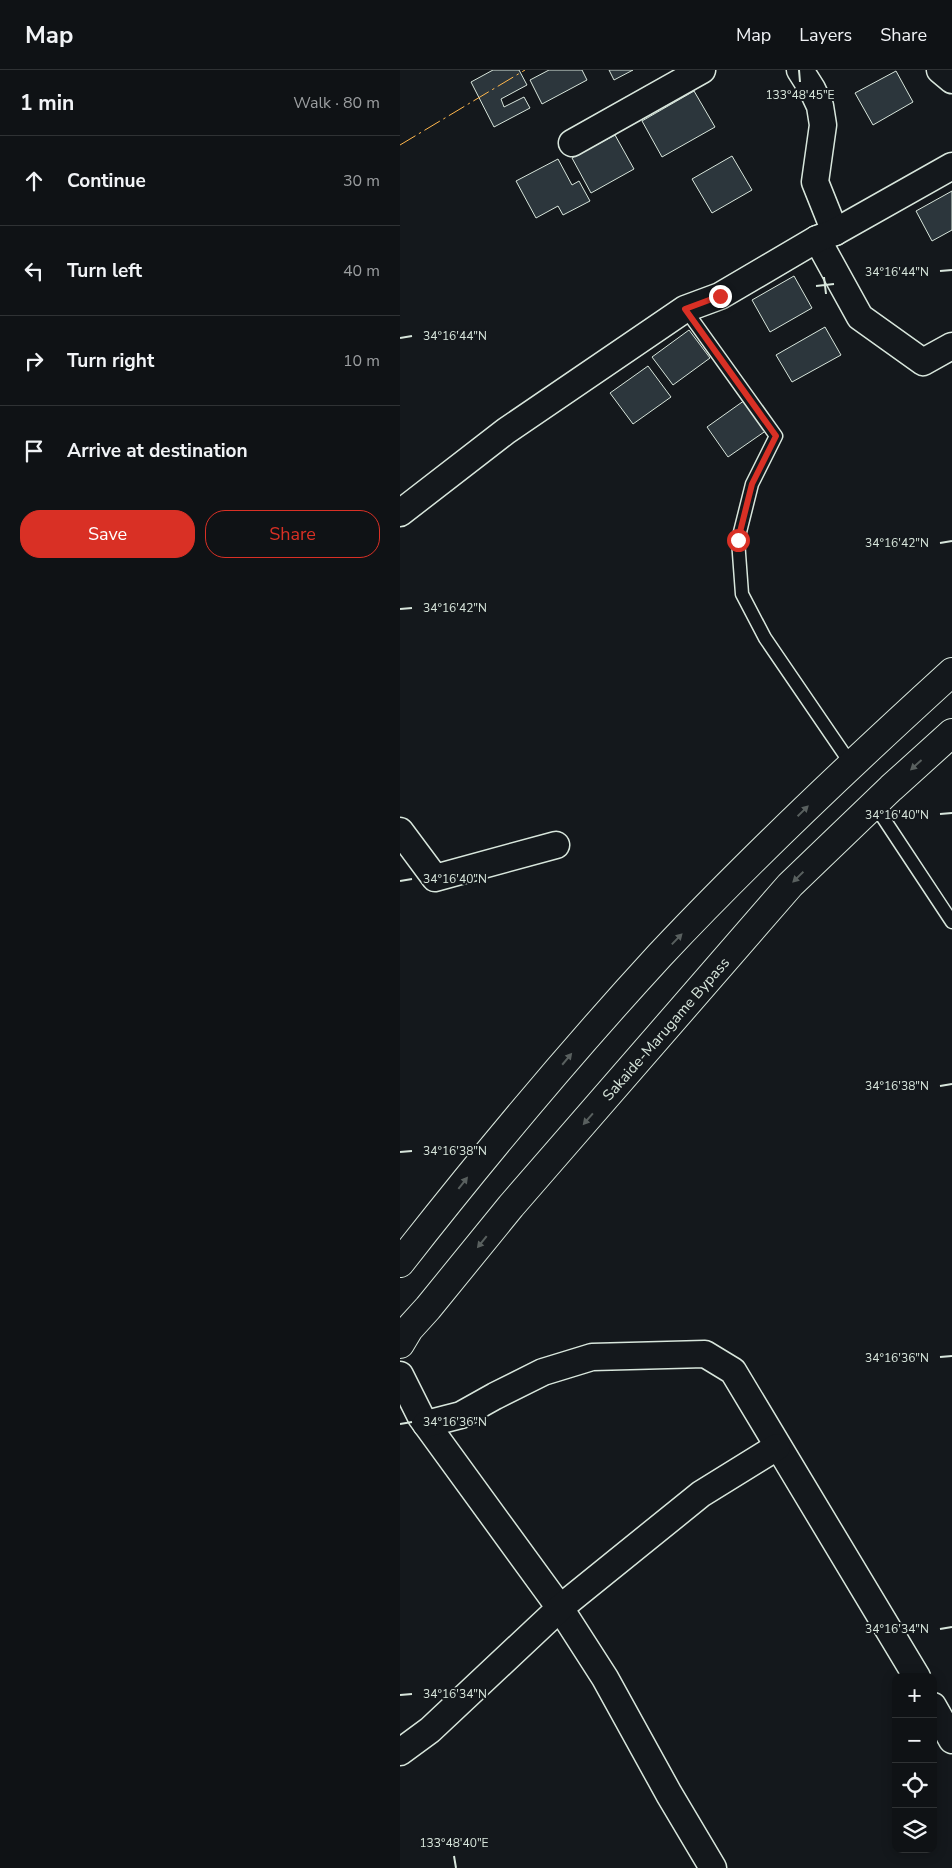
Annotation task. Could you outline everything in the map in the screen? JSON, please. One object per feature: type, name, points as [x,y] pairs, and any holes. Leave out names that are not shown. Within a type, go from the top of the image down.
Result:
[{"type":"highway","points":[[400,1262],[476,1167],[584,1039],[662,954],[766,847],[851,764],[952,672]]},
{"type":"highway","name":"Sakaide-Marugame Bypass","points":[[400,1344],[410,1329],[511,1206],[790,885],[874,804],[952,733]]},
{"type":"street","points":[[572,143],[702,70]]},
{"type":"street","points":[[800,70],[820,106],[823,125],[815,182],[826,235],[860,317],[923,362],[952,346]]},
{"type":"street","points":[[940,70],[952,80]]},
{"type":"street","points":[[400,513],[506,431],[685,309],[720,296],[952,166]]},
{"type":"street","points":[[400,832],[435,878],[556,845]]},
{"type":"street","points":[[426,1424],[461,1415],[543,1372],[592,1357],[705,1354],[733,1371],[915,1673]]},
{"type":"street","points":[[400,1375],[426,1424],[560,1608],[605,1678],[713,1868]]},
{"type":"street","points":[[400,1752],[430,1730],[560,1608],[701,1494],[777,1447]]},
{"type":"street","points":[[937,1713],[952,1740]]},
{"type":"lane","points":[[685,309],[776,436],[752,484],[738,540],[742,594],[765,638],[851,764]]},
{"type":"lane","points":[[874,804],[952,922]]},
{"type":"building","points":[[493,70],[519,70],[527,85],[501,99],[504,107],[524,97],[530,108],[494,127],[471,82]]},
{"type":"building","points":[[549,70],[582,70],[587,80],[542,104],[530,80]]},
{"type":"building","points":[[609,70],[633,70],[614,80]]},
{"type":"building","points":[[896,71],[913,102],[873,125],[855,93]]},
{"type":"building","points":[[694,91],[715,127],[662,157],[642,121]]},
{"type":"building","points":[[615,135],[634,169],[591,193],[572,158]]},
{"type":"building","points":[[732,156],[752,190],[712,213],[692,179]]},
{"type":"building","points":[[558,159],[572,185],[579,181],[590,201],[563,215],[558,206],[536,218],[516,181]]},
{"type":"building","points":[[952,191],[952,230],[932,241],[916,211]]},
{"type":"building","points":[[794,276],[812,308],[770,332],[752,300]]},
{"type":"building","points":[[825,327],[841,355],[792,382],[776,355]]},
{"type":"building","points":[[689,330],[710,358],[673,385],[652,357]]},
{"type":"building","points":[[648,366],[671,397],[633,424],[610,393]]},
{"type":"building","points":[[745,400],[767,430],[728,457],[707,427]]},
{"type":"power","points":[[400,145],[525,70]]},
{"type":"route","points":[[720,296],[685,309],[776,436],[752,484],[738,540]]}]
